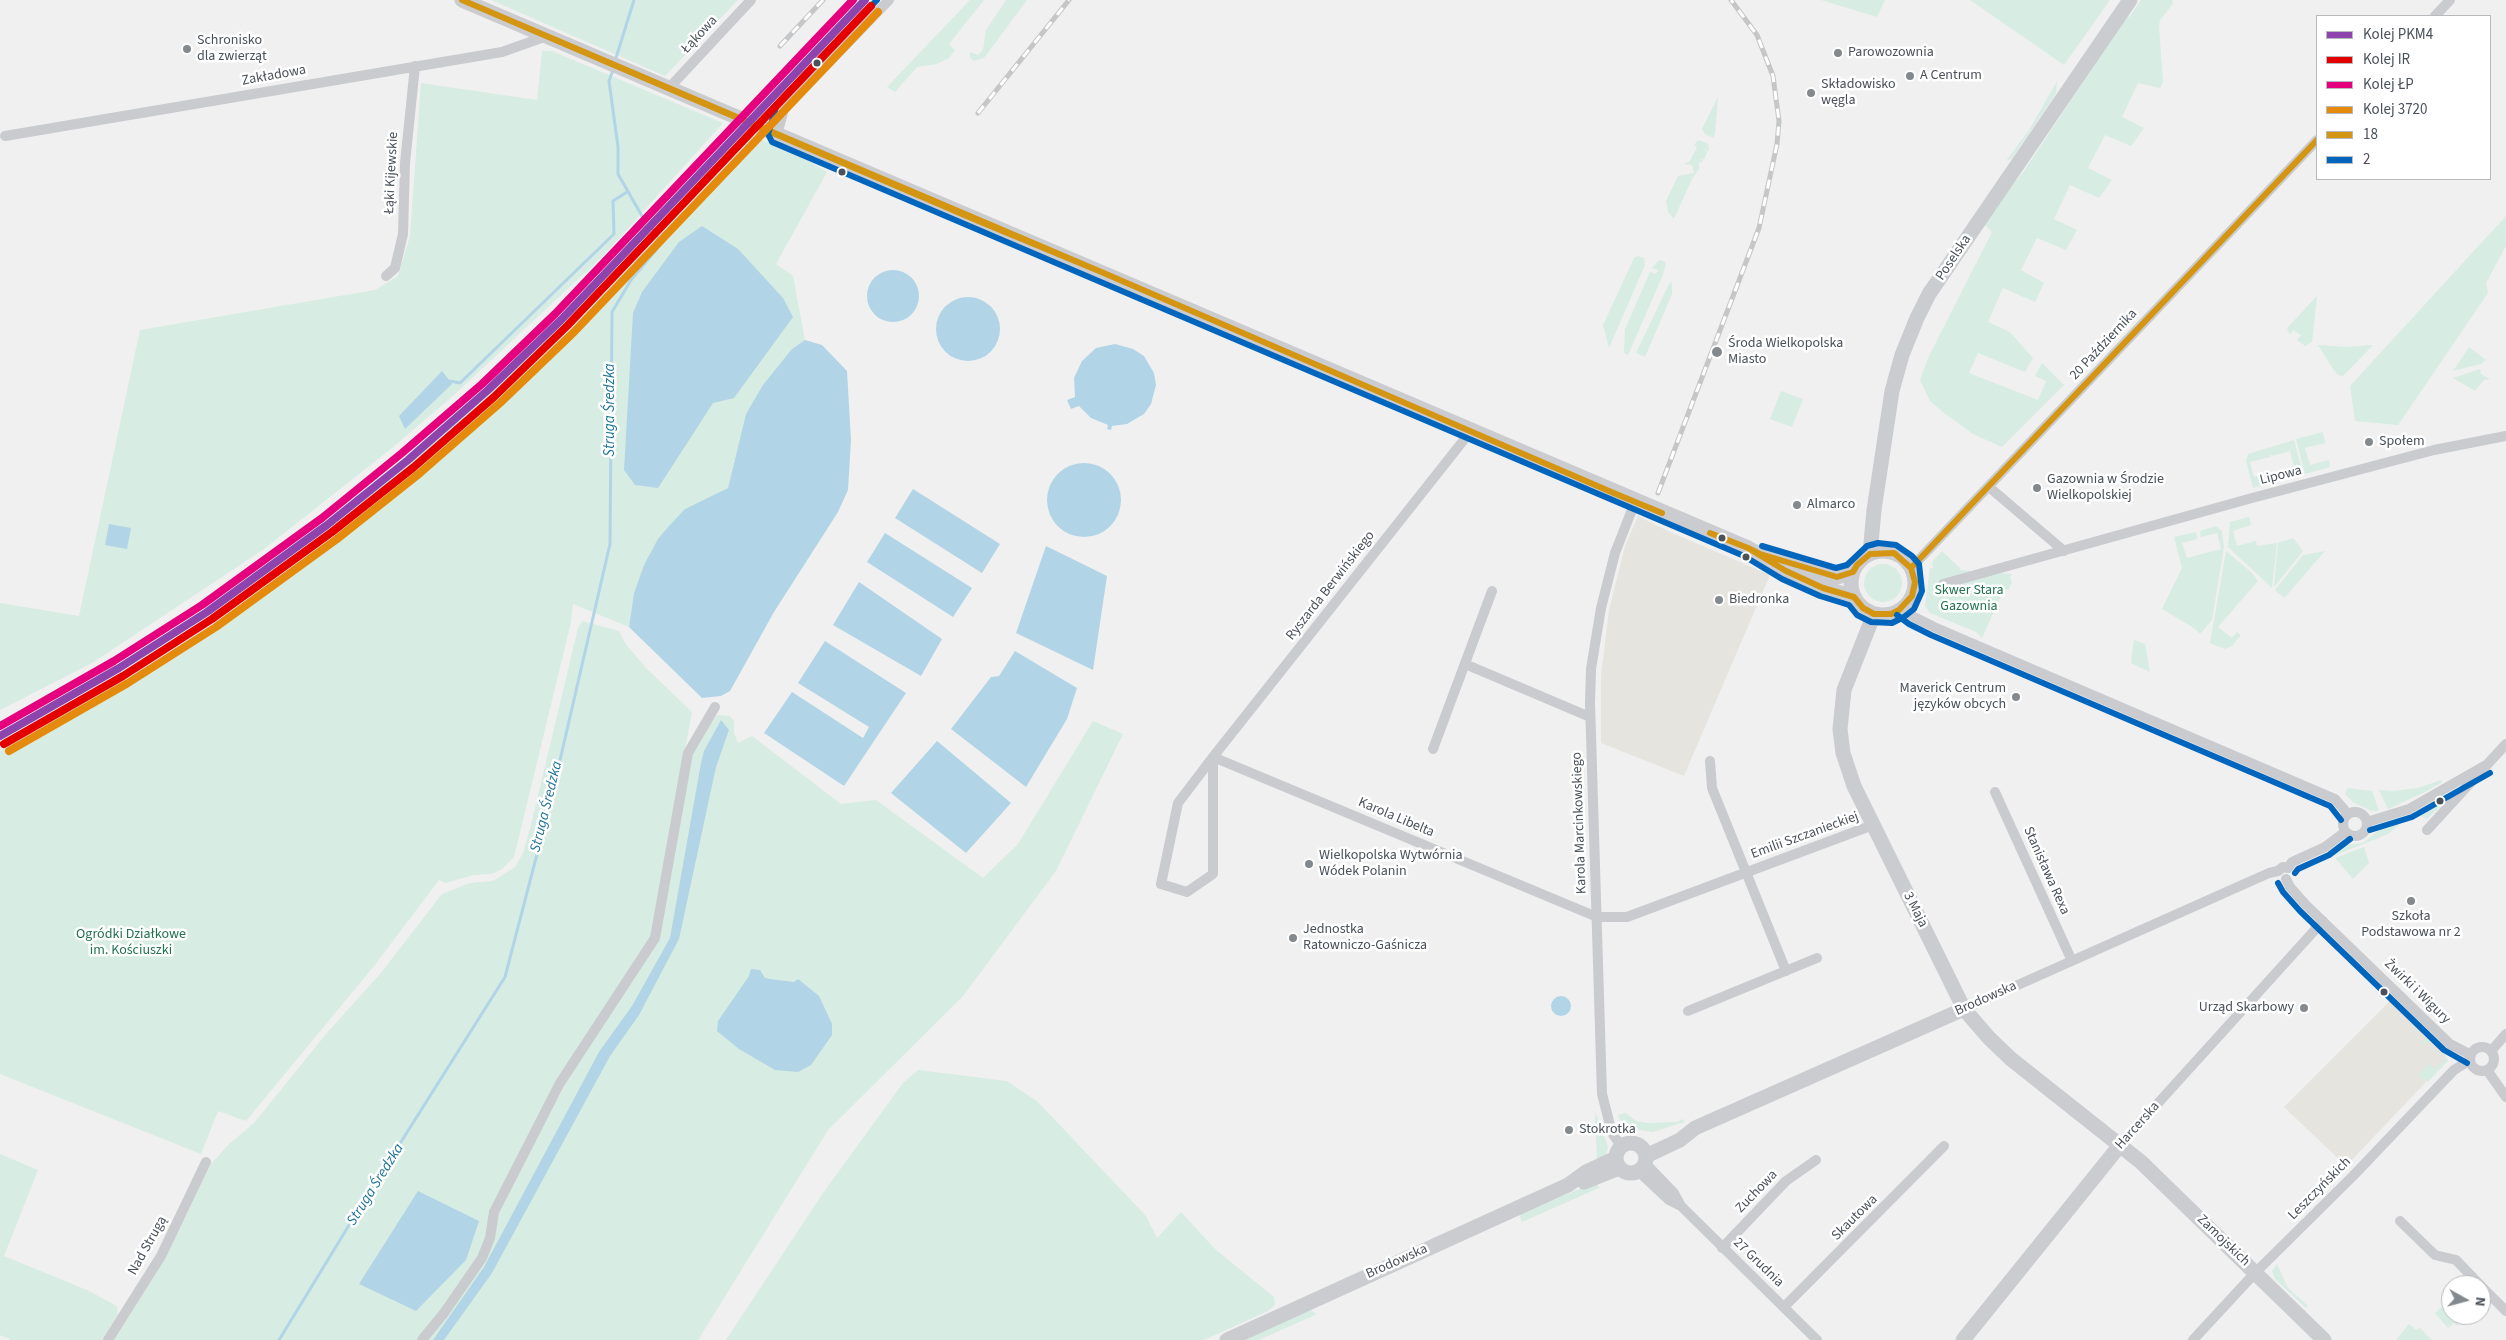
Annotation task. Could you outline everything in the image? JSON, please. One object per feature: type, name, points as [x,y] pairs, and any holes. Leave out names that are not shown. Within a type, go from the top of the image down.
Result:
[{"type":"street","points":[[462,0],[1760,554],[1791,562],[1828,576],[1837,577],[1853,572]]},
{"type":"street","name":"Łąkowa","points":[[669,88],[751,0]]},
{"type":"street","points":[[777,135],[784,109],[889,0]]},
{"type":"street","name":"Poselska","points":[[1870,554],[1874,510],[1892,391],[1902,356],[1917,318],[1929,294],[2130,0]]},
{"type":"street","points":[[2436,15],[2450,0]]},
{"type":"street","name":"Zakładowa","points":[[5,136],[502,52],[547,36]]},
{"type":"street","name":"Łąki Kijewskie","points":[[386,276],[395,268],[403,234],[405,163],[415,66]]},
{"type":"street","name":"20 Października","points":[[1911,568],[2316,141]]},
{"type":"street","name":"Ryszarda Berwińskiego","points":[[1213,757],[1213,874],[1187,892],[1161,884],[1178,803],[1213,757],[1470,431]]},
{"type":"street","name":"Lipowa","points":[[1943,584],[2252,498],[2434,450],[2506,436]]},
{"type":"street","points":[[1989,487],[2064,551]]},
{"type":"street","name":"Karola Marcinkowskiego","points":[[1619,1157],[1604,1106],[1590,717],[1592,669],[1600,608],[1615,553],[1635,502]]},
{"type":"street","points":[[1894,553],[1911,568],[1914,589],[1912,596],[1903,608],[1891,614],[1874,614],[1863,608],[1854,597],[1851,581],[1853,572],[1863,559],[1870,554],[1894,553]]},
{"type":"street","points":[[1760,554],[1786,571],[1816,585],[1854,597]]},
{"type":"street","points":[[1433,748],[1492,591]]},
{"type":"street","points":[[1903,608],[1914,618],[1934,627],[2335,799],[2348,814]]},
{"type":"street","name":"3 Maja","points":[[1874,614],[1844,690],[1840,729],[1847,768],[1873,826],[1964,1009],[1989,1038],[2011,1059],[2121,1144]]},
{"type":"street","points":[[1465,664],[1590,717]]},
{"type":"street","points":[[422,1340],[444,1313],[482,1258],[490,1238],[494,1212],[560,1083],[655,938],[688,753],[715,707]]},
{"type":"street","points":[[2427,830],[2464,793],[2486,765],[2506,744]]},
{"type":"street","name":"Karola Libelta","points":[[1213,757],[1597,916]]},
{"type":"street","name":"Emilii Szczanieckiej","points":[[1710,761],[1712,788],[1786,972]]},
{"type":"street","points":[[2367,822],[2409,809],[2486,765]]},
{"type":"street","name":"Stanisława Rexa","points":[[1995,792],[2072,961]]},
{"type":"street","points":[[2360,813],[2367,822],[2367,829],[2362,834],[2356,837],[2350,836],[2345,832],[2342,825],[2348,814],[2360,813]]},
{"type":"street","name":"Emilii Szczanieckiej","points":[[1597,916],[1627,917],[1873,826]]},
{"type":"street","points":[[2288,868],[2292,862],[2325,847],[2345,832]]},
{"type":"street","points":[[2283,867],[2288,868],[2291,874],[2286,879],[2279,877],[2278,871],[2283,867]]},
{"type":"street","name":"Brodowska","points":[[1642,1159],[1677,1132],[1695,1128],[2269,872],[2278,871]]},
{"type":"street","name":"Żwirki i Wigury","points":[[2286,879],[2290,887],[2323,921],[2450,1044],[2470,1058]]},
{"type":"street","name":"Harcerska","points":[[1963,1340],[2121,1144],[2323,921]]},
{"type":"street","points":[[1688,1011],[1817,958]]},
{"type":"street","points":[[2492,1051],[2482,1047],[2473,1050],[2470,1058],[2474,1069],[2483,1072],[2488,1070],[2494,1062],[2492,1051],[2506,1034]]},
{"type":"street","name":"Leszczyńskich","points":[[2193,1340],[2255,1272],[2353,1176],[2454,1070],[2470,1058]]},
{"type":"street","points":[[2488,1070],[2506,1097]]},
{"type":"street","points":[[1628,1143],[1642,1159],[1632,1173],[1619,1157],[1628,1143]]},
{"type":"street","name":"Zamojskich","points":[[2121,1144],[2324,1340]]},
{"type":"street","name":"Skautowa","points":[[1784,1308],[1944,1146]]},
{"type":"street","name":"Brodowska","points":[[1227,1340],[1568,1185],[1586,1172],[1619,1157]]},
{"type":"street","name":"27 Grudnia","points":[[1642,1159],[1669,1200],[1681,1206],[1817,1340]]},
{"type":"street","name":"Zuchowa","points":[[1722,1248],[1786,1181],[1816,1160]]},
{"type":"street","name":"Nad Strugą","points":[[108,1340],[161,1256],[206,1162]]},
{"type":"street","points":[[2400,1220],[2435,1255],[2456,1260],[2471,1275]]},
{"type":"street","points":[[2491,1295],[2506,1311]]},
{"type":"shaded area","points":[[1638,516],[1770,575],[1684,776],[1601,743],[1601,676],[1609,610],[1625,546]]},
{"type":"shaded area","points":[[2391,1000],[2442,1051],[2446,1061],[2346,1166],[2284,1107]]},
{"type":"green space","points":[[491,0],[738,0],[665,76]]},
{"type":"green space","points":[[970,0],[984,0],[949,44],[955,50],[949,58],[937,64],[917,67],[895,92],[887,87]]},
{"type":"green space","points":[[1006,0],[1027,0],[984,58],[974,61],[970,57],[970,52],[978,55],[983,50],[986,30]]},
{"type":"green space","points":[[1821,0],[1885,0],[1877,17]]},
{"type":"green space","points":[[1970,0],[2110,0],[2064,65]]},
{"type":"green space","points":[[2141,0],[2172,0],[2173,4],[2160,20],[2159,26],[2163,82],[2160,88],[2138,83],[2122,117],[2144,128],[2131,146],[2105,135],[2088,168],[2112,180],[2099,198],[2070,185],[2054,219],[2077,230],[2066,250],[2037,238],[2021,270],[2044,283],[2035,302],[2003,288],[1988,322],[2010,332],[2033,358],[2025,372],[1978,353],[1969,373],[2038,400],[2046,381],[2035,376],[2042,363],[2064,385],[2002,447],[1973,434],[1944,413],[1930,401],[1920,380],[1928,358],[1992,232],[1984,224],[2007,190],[2022,174],[2122,22],[2131,15]]},
{"type":"green space","points":[[542,51],[552,51],[723,123],[604,255],[454,395],[392,448],[264,549],[92,663],[0,710],[0,603],[79,616],[140,330],[375,290],[398,276],[410,236],[421,83],[537,100]]},
{"type":"green space","points":[[2057,81],[2056,94],[2012,158],[2006,161],[2029,130]]},
{"type":"green space","points":[[1718,97],[1715,134],[1713,138],[1705,134],[1702,129]]},
{"type":"green space","name":"Ogródki Działkowe im. Kościuszki","points":[[744,133],[795,153],[827,172],[776,264],[793,276],[805,340],[792,349],[746,414],[728,488],[685,509],[644,565],[634,593],[629,627],[573,604],[571,622],[514,857],[502,869],[492,874],[473,875],[446,883],[439,880],[374,966],[246,1121],[218,1111],[201,1154],[0,1074],[0,751],[152,663],[243,605],[359,519],[353,507],[485,399],[646,238]]},
{"type":"green space","points":[[1698,140],[1707,143],[1709,146],[1705,145],[1709,147],[1708,151],[1703,149],[1707,152],[1704,160],[1699,158],[1703,161],[1699,163],[1699,169],[1692,179],[1674,219],[1668,212],[1666,201],[1678,176],[1694,173],[1692,165],[1684,164],[1690,161],[1697,147],[1694,145]]},
{"type":"green space","points":[[2506,216],[2506,246],[2486,283],[2488,293],[2398,425],[2355,421],[2350,386]]},
{"type":"green space","points":[[1638,256],[1644,258],[1645,265],[1609,348],[1603,325],[1634,258]]},
{"type":"green space","points":[[1659,260],[1664,261],[1666,264],[1662,277],[1628,355],[1624,353],[1625,329],[1650,272],[1656,274],[1658,270],[1652,268]]},
{"type":"green space","points":[[1672,282],[1672,294],[1645,357],[1636,353],[1669,284]]},
{"type":"green space","points":[[2317,296],[2312,342],[2305,346],[2297,340],[2301,335],[2293,330],[2290,335],[2287,328]]},
{"type":"green space","points":[[2318,345],[2346,347],[2373,345],[2343,376],[2338,375],[2333,369]]},
{"type":"green space","points":[[2469,347],[2486,360],[2481,364],[2453,371]]},
{"type":"green space","points":[[2480,369],[2481,374],[2490,379],[2484,380],[2475,391],[2453,378]]},
{"type":"green space","points":[[1781,391],[1803,399],[1792,427],[1770,419]]},
{"type":"green space","points":[[2323,432],[2325,443],[2305,448],[2310,465],[2329,460],[2330,467],[2305,474],[2296,439]]},
{"type":"green space","points":[[2294,440],[2303,474],[2279,481],[2276,472],[2294,466],[2290,451],[2272,456],[2271,453],[2270,457],[2250,462],[2254,477],[2272,473],[2275,482],[2253,488],[2246,461],[2248,454]]},
{"type":"green space","points":[[2249,517],[2251,525],[2233,531],[2237,546],[2256,541],[2257,546],[2277,543],[2272,588],[2228,547],[2230,522]]},
{"type":"green space","points":[[2216,526],[2222,531],[2224,547],[2212,620],[2200,634],[2194,628],[2162,609],[2182,568],[2174,537],[2196,532],[2197,539],[2182,543],[2187,558],[2221,549],[2217,533],[2201,537],[2200,531]]},
{"type":"green space","points":[[2293,538],[2303,551],[2274,587],[2278,543]]},
{"type":"green space","name":"Skwer Stara Gazownia","points":[[1942,551],[1960,570],[2012,574],[2010,578],[2012,583],[2008,590],[2004,589],[1982,638],[1976,632],[1930,613],[1925,606],[1930,568],[1933,568],[1932,562]]},
{"type":"green space","points":[[2226,551],[2251,572],[2258,581],[2218,627],[2232,638],[2237,632],[2241,635],[2232,646],[2225,649],[2210,643]]},
{"type":"green space","points":[[2325,551],[2284,598],[2275,590],[2303,555]]},
{"type":"green space","points":[[1883,564],[1897,569],[1902,583],[1897,597],[1883,602],[1869,597],[1864,583],[1869,569]]},
{"type":"green space","points":[[582,621],[619,631],[625,643],[646,668],[692,712],[651,936],[554,1084],[478,1256],[427,1330],[416,1340],[114,1340],[165,1259],[211,1164],[229,1144],[254,1123],[326,1034],[380,974],[442,894],[470,883],[493,881],[515,867],[523,853],[531,825],[578,628]]},
{"type":"green space","points":[[2134,640],[2145,644],[2150,672],[2131,663]]},
{"type":"green space","points":[[717,715],[730,716],[734,721],[734,733],[738,743],[752,736],[841,804],[876,800],[983,878],[1018,844],[1093,721],[1123,734],[1056,871],[963,996],[828,1130],[698,1340],[425,1340],[471,1280],[497,1213],[571,1074],[659,939],[692,755],[704,731]]},
{"type":"green space","points":[[2441,780],[2442,782],[2425,792],[2388,809],[2379,790],[2392,791],[2418,788]]},
{"type":"green space","points":[[2348,788],[2372,791],[2379,811],[2371,811],[2353,802],[2345,794]]},
{"type":"green space","points":[[2449,795],[2450,797],[2427,819],[2421,816],[2424,807]]},
{"type":"green space","points":[[2405,817],[2406,819],[2388,834],[2333,856],[2331,852],[2345,845],[2363,843],[2380,829]]},
{"type":"green space","points":[[2364,847],[2369,863],[2353,879],[2335,858]]},
{"type":"green space","points":[[2429,1038],[2444,1052],[2448,1061],[2428,1082],[2418,1075],[2429,1063],[2435,1069],[2445,1059],[2442,1051],[2430,1040],[2424,1045],[2421,1042]]},
{"type":"green space","points":[[918,1070],[1007,1081],[1038,1102],[1146,1216],[1157,1238],[1181,1212],[1215,1249],[1274,1297],[1275,1305],[1268,1311],[1204,1340],[726,1340],[823,1193],[903,1083]]},
{"type":"green space","points":[[1595,1111],[1608,1147],[1606,1155],[1597,1162]]},
{"type":"green space","points":[[1626,1113],[1636,1121],[1647,1123],[1676,1122],[1683,1119],[1684,1122],[1653,1132],[1624,1128],[1618,1115]]},
{"type":"green space","points":[[0,1154],[38,1170],[4,1256],[87,1290],[117,1306],[118,1314],[102,1340],[11,1340],[0,1335]]},
{"type":"green space","points":[[1596,1182],[1599,1188],[1522,1222],[1519,1214]]},
{"type":"green space","points":[[2277,1264],[2288,1288],[2308,1306],[2306,1308],[2275,1279],[2272,1271]]},
{"type":"green space","points":[[2441,1307],[2441,1320],[2435,1313]]},
{"type":"green space","points":[[1310,1310],[1317,1314],[1259,1340],[1241,1340]]},
{"type":"green space","points":[[2409,1324],[2416,1330],[2420,1328],[2432,1340],[2396,1340]]},
{"type":"water","points":[[702,226],[738,249],[783,298],[793,317],[734,398],[713,403],[658,488],[635,485],[624,470],[633,313],[642,292],[679,242]]},
{"type":"water","points":[[893,270],[903,272],[911,278],[917,286],[919,296],[917,306],[911,314],[903,320],[893,322],[883,320],[875,314],[869,306],[867,296],[869,286],[875,278],[883,272]]},
{"type":"water","points":[[968,297],[986,303],[994,311],[1000,329],[994,347],[986,355],[968,361],[950,355],[942,347],[936,329],[942,311],[950,303]]},
{"type":"water","points":[[805,340],[822,345],[847,371],[851,440],[848,490],[838,512],[774,612],[730,691],[721,696],[702,698],[629,627],[634,593],[644,565],[658,539],[669,526],[685,509],[728,488],[746,414],[763,385],[792,349]]},
{"type":"water","points":[[1115,344],[1133,349],[1144,356],[1154,373],[1156,385],[1151,404],[1144,414],[1127,424],[1112,426],[1111,430],[1107,429],[1108,425],[1091,418],[1079,406],[1071,409],[1067,400],[1075,397],[1074,378],[1082,361],[1096,348]]},
{"type":"water","points":[[442,371],[452,384],[405,429],[399,416]]},
{"type":"water","points":[[1091,463],[1111,473],[1119,486],[1121,500],[1119,514],[1111,527],[1098,535],[1077,537],[1057,527],[1049,514],[1047,493],[1057,473],[1070,465]]},
{"type":"water","points":[[913,489],[1000,544],[982,573],[895,518]]},
{"type":"water","points":[[109,524],[131,528],[127,549],[105,545]]},
{"type":"water","points":[[885,533],[972,588],[953,617],[867,562]]},
{"type":"water","points":[[1046,546],[1107,576],[1093,670],[1016,633]]},
{"type":"water","points":[[859,582],[942,639],[921,676],[833,625]]},
{"type":"water","points":[[825,641],[906,693],[844,786],[764,733],[792,692],[863,738],[869,727],[798,683]]},
{"type":"water","points":[[1015,651],[1077,688],[1067,719],[1026,787],[951,729],[991,677],[999,676]]},
{"type":"water","points":[[721,720],[729,730],[716,767],[679,939],[639,1015],[610,1056],[492,1273],[444,1340],[433,1340],[484,1267],[599,1052],[632,1006],[670,938],[701,763],[704,751]]},
{"type":"water","points":[[937,741],[1011,803],[966,853],[891,793]]},
{"type":"water","points":[[751,969],[760,970],[765,978],[794,982],[798,979],[819,996],[832,1024],[832,1035],[811,1065],[798,1072],[775,1070],[739,1049],[717,1031],[718,1021],[749,976]]},
{"type":"water","points":[[1561,996],[1568,999],[1571,1006],[1568,1013],[1561,1016],[1554,1013],[1551,1006],[1554,999]]},
{"type":"water","points":[[418,1191],[479,1221],[466,1260],[416,1311],[359,1284]]},
{"type":"waterway","name":"Struga Średzka","points":[[615,61],[634,0]]},
{"type":"waterway","name":"Struga Średzka","points":[[613,70],[609,81],[618,147],[618,174],[642,216]]},
{"type":"waterway","points":[[450,381],[460,383],[614,234],[613,201],[627,192]]},
{"type":"waterway","name":"Struga Średzka","points":[[279,1340],[365,1199],[505,977],[548,812],[610,544],[612,312],[631,280],[657,249],[658,237],[653,229]]},
{"type":"railway","points":[[780,46],[823,0]]},
{"type":"railway","points":[[978,113],[1069,0]]},
{"type":"railway","points":[[1658,493],[1759,228],[1777,144],[1779,121],[1773,76],[1757,35],[1731,0]]},
{"type":"rail line","name":"ŁP","points":[[0,726],[114,661],[202,605],[322,518],[402,453],[482,384],[555,314],[853,0]]},
{"type":"rail line","name":"PKM4","points":[[0,736],[119,668],[207,612],[327,525],[408,460],[488,390],[561,320],[865,0]]},
{"type":"rail line","name":"IR","points":[[4,744],[123,676],[212,619],[332,532],[414,467],[494,397],[567,326],[871,6]]},
{"type":"rail line","name":"3720","points":[[9,751],[128,683],[216,627],[337,539],[420,473],[500,403],[574,332],[878,12]]},
{"type":"transit line","name":"18","points":[[462,0],[1099,271],[976,220],[462,0]]},
{"type":"transit line","name":"2","points":[[877,0],[777,104],[768,134],[772,142],[1744,556],[1782,579],[1820,596],[1849,605],[1857,615],[1871,622],[1892,623],[1904,617],[1914,609],[1922,591],[1919,564],[1912,556],[1896,545],[1878,543],[1867,546],[1847,565],[1836,568],[1762,546]]},
{"type":"transit line","name":"18","points":[[1911,568],[2316,141]]},
{"type":"transit line","name":"18","points":[[1099,271],[1616,494]]},
{"type":"transit line","name":"18","points":[[1099,271],[1616,494]]},
{"type":"transit line","name":"18","points":[[1616,494],[1662,513]]},
{"type":"transit line","name":"18","points":[[1616,494],[1662,513]]},
{"type":"transit line","name":"18","points":[[1710,533],[1748,548]]},
{"type":"transit line","name":"18","points":[[1710,533],[1748,548]]},
{"type":"transit line","name":"18","points":[[1748,548],[1760,554],[1837,577],[1853,572],[1857,565],[1870,554],[1894,553],[1911,568],[1915,582],[1912,596],[1899,610],[1891,614],[1874,614],[1863,608],[1854,597],[1823,588],[1786,571],[1748,548]]},
{"type":"transit line","name":"2","points":[[1897,615],[1909,624],[1931,635],[2330,806],[2341,820]]},
{"type":"transit line","name":"2","points":[[2370,830],[2412,817],[2490,773]]},
{"type":"transit line","name":"2","points":[[2295,873],[2298,869],[2329,855],[2350,839]]},
{"type":"transit line","name":"2","points":[[2278,883],[2283,892],[2300,911],[2444,1050],[2467,1063]]},
{"type":"place","name":"Schronisko dla zwierząt","points":[[187,49]]},
{"type":"place","name":"Parowozownia","points":[[1838,53]]},
{"type":"place","name":"A Centrum","points":[[1910,76]]},
{"type":"place","name":"Składowisko węgla","points":[[1811,93]]},
{"type":"place","name":"Środa Wielkopolska Miasto","points":[[1717,352]]},
{"type":"place","name":"Społem","points":[[2369,442]]},
{"type":"place","name":"Gazownia w Środzie Wielkopolskiej","points":[[2037,488]]},
{"type":"place","name":"Almarco","points":[[1797,505]]},
{"type":"place","name":"Biedronka","points":[[1719,600]]},
{"type":"place","name":"Maverick Centrum języków obcych","points":[[2016,697]]},
{"type":"place","name":"Wielkopolska Wytwórnia Wódek Polanin","points":[[1309,864]]},
{"type":"place","name":"Szkoła Podstawowa nr 2","points":[[2411,901]]},
{"type":"place","name":"Jednostka Ratowniczo-Gaśnicza","points":[[1293,938]]},
{"type":"place","name":"Urząd Skarbowy","points":[[2304,1008]]},
{"type":"place","name":"Stokrotka","points":[[1569,1130]]}]
